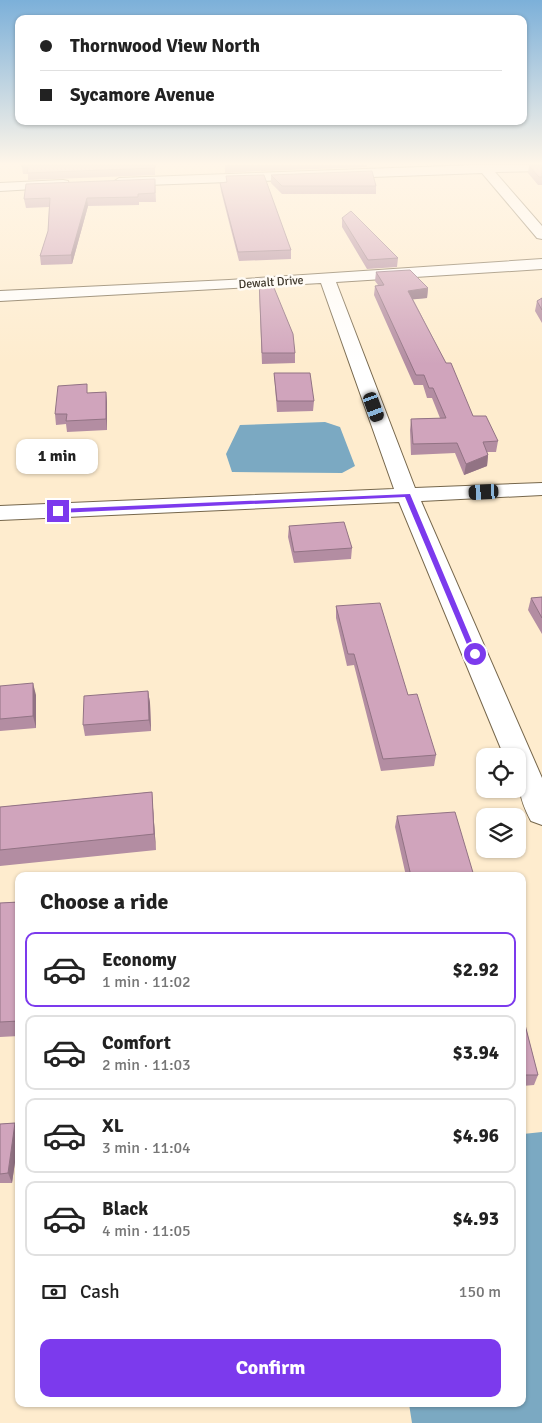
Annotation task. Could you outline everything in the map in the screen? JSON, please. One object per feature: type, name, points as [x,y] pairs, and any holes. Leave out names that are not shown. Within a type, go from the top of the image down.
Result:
[{"type":"street","name":"Dewalt Drive","points":[[0,296],[327,279],[542,264]]},
{"type":"street","points":[[327,279],[408,495],[542,813]]},
{"type":"street","points":[[0,513],[542,489]]},
{"type":"water","points":[[325,422],[340,427],[355,466],[342,473],[232,472],[226,454],[240,425]]},
{"type":"water","points":[[542,1132],[542,1423],[412,1423],[409,1407],[526,1407],[526,1134]]},
{"type":"building","points":[[48,231],[78,231],[71,255],[40,256]]},
{"type":"building","points":[[233,231],[284,231],[291,250],[238,252]]},
{"type":"building","points":[[350,231],[371,231],[398,258],[368,260]]},
{"type":"building","points":[[410,270],[428,288],[408,291],[446,363],[451,363],[473,416],[486,416],[498,441],[483,442],[488,455],[466,464],[457,443],[413,444],[411,419],[446,418],[433,388],[429,388],[424,375],[416,375],[375,286],[384,285],[376,272]]},
{"type":"building","points":[[270,278],[293,334],[295,353],[262,353],[259,279]]},
{"type":"building","points":[[542,298],[542,310],[537,301]]},
{"type":"building","points":[[274,373],[310,373],[314,401],[277,401]]},
{"type":"building","points":[[87,384],[87,393],[106,392],[106,419],[66,421],[67,414],[55,414],[58,386]]},
{"type":"building","points":[[344,522],[352,548],[294,552],[289,526]]},
{"type":"building","points":[[542,597],[542,618],[531,598]]},
{"type":"building","points":[[380,603],[408,695],[417,694],[436,755],[383,759],[354,654],[348,654],[336,606]]},
{"type":"building","points":[[33,683],[33,716],[0,719],[0,686]]},
{"type":"building","points":[[148,691],[149,720],[83,725],[84,696]]},
{"type":"building","points":[[152,792],[154,834],[0,850],[0,807]]},
{"type":"building","points":[[455,812],[473,872],[410,872],[397,816]]},
{"type":"building","points":[[15,902],[15,1021],[0,1022],[0,903]]},
{"type":"building","points":[[526,1028],[538,1075],[526,1075]]},
{"type":"building","points":[[15,1123],[8,1173],[0,1174],[0,1124]]},
{"type":"route","points":[[58,511],[408,495],[475,654]]}]
